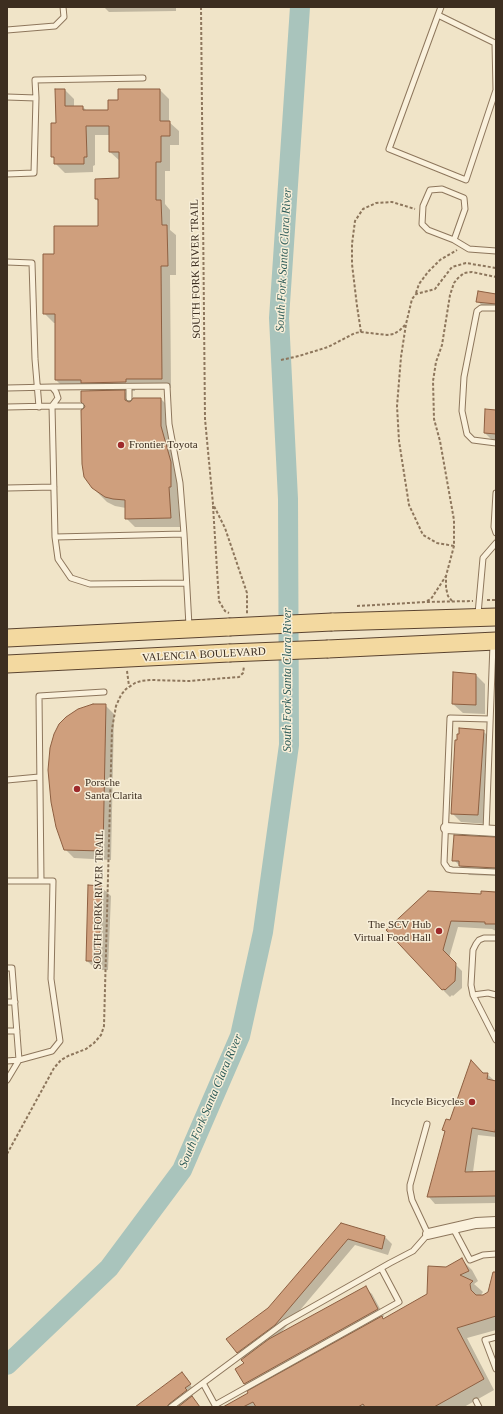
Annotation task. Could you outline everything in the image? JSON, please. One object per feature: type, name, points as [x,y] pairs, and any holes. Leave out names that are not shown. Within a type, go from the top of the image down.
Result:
[{"type":"main road","points":[[7,638],[189,629],[229,620],[332,622],[496,617]]},
{"type":"main road","name":"VALENCIA BOULEVARD","points":[[7,664],[495,641]]},
{"type":"street","points":[[446,828],[491,831]]},
{"type":"street","points":[[428,1234],[476,1223],[496,1222]]},
{"type":"lane","points":[[7,30],[55,26],[64,17],[63,7]]},
{"type":"lane","points":[[438,15],[496,43],[496,90],[466,180],[389,149],[438,15],[441,7]]},
{"type":"lane","points":[[7,174],[34,173],[35,80],[143,78]]},
{"type":"lane","points":[[7,97],[36,98]]},
{"type":"lane","points":[[454,240],[465,209],[464,198],[442,189],[430,190],[422,211],[422,224],[428,230],[454,240],[469,249],[496,251]]},
{"type":"lane","points":[[7,262],[32,263],[35,359],[39,407]]},
{"type":"lane","points":[[496,308],[482,308],[477,311],[464,377],[462,411],[467,434],[472,440],[496,443]]},
{"type":"lane","points":[[7,388],[167,386],[168,424],[180,483],[189,629]]},
{"type":"lane","points":[[52,387],[58,398],[52,406],[55,537],[58,559],[71,578],[90,584],[186,583]]},
{"type":"lane","points":[[129,387],[129,398]]},
{"type":"lane","points":[[7,407],[81,406]]},
{"type":"lane","points":[[7,488],[54,487]]},
{"type":"lane","points":[[496,493],[494,527],[496,533]]},
{"type":"lane","points":[[55,537],[184,534]]},
{"type":"lane","points":[[477,617],[483,558],[496,543]]},
{"type":"lane","points":[[491,831],[490,719],[495,641]]},
{"type":"lane","points":[[41,881],[39,696],[104,692]]},
{"type":"lane","points":[[490,719],[450,718],[444,862],[448,869],[496,872]]},
{"type":"lane","points":[[7,780],[39,777]]},
{"type":"lane","points":[[7,881],[53,881],[51,979],[60,1041],[52,1051],[19,1060],[7,1061]]},
{"type":"lane","points":[[496,938],[484,938],[479,940],[473,950],[471,985],[473,995],[496,1040]]},
{"type":"lane","points":[[7,968],[12,968],[19,1060],[7,1080]]},
{"type":"lane","points":[[473,995],[488,993],[496,995]]},
{"type":"lane","points":[[7,1002],[15,1002]]},
{"type":"lane","points":[[7,1031],[17,1031]]},
{"type":"lane","points":[[171,1407],[284,1323],[413,1251],[428,1234],[412,1200],[410,1190],[410,1185],[427,1124]]},
{"type":"lane","points":[[453,1228],[470,1260],[483,1255],[496,1254]]},
{"type":"lane","points":[[203,1383],[215,1406],[399,1302],[381,1268]]},
{"type":"lane","points":[[496,1337],[485,1340],[496,1369]]},
{"type":"lane","points":[[476,1401],[479,1407]]},
{"type":"path","name":"SOUTH FORK RIVER TRAIL","points":[[201,7],[205,419],[213,504],[225,528]]},
{"type":"path","points":[[362,332],[352,264],[352,244],[355,221],[363,209],[376,203],[392,202],[422,211]]},
{"type":"path","points":[[454,546],[437,543],[423,535],[410,505],[399,441],[397,406],[406,324],[412,299],[416,294],[419,284],[440,260],[450,254],[466,248]]},
{"type":"path","points":[[416,294],[435,289],[452,267],[459,264],[473,263],[496,268]]},
{"type":"path","points":[[426,602],[431,599],[446,576],[454,546],[454,520],[440,441],[434,419],[433,381],[435,368],[442,345],[450,295],[454,283],[464,273],[472,272],[496,277]]},
{"type":"path","points":[[281,360],[328,347],[356,333],[394,334],[406,324]]},
{"type":"path","points":[[213,504],[219,601],[229,620]]},
{"type":"path","points":[[446,576],[448,596],[452,601]]},
{"type":"path","points":[[384,604],[496,600]]},
{"type":"path","points":[[126,668],[129,687],[140,681],[201,680]]},
{"type":"path","name":"SOUTH FORK RIVER TRAIL","points":[[7,1154],[54,1068],[61,1060],[94,1043],[104,1026],[112,729],[116,706],[121,695],[129,687]]},
{"type":"building","points":[[55,89],[65,89],[65,106],[83,106],[83,110],[108,110],[108,100],[118,100],[118,89],[160,89],[160,121],[170,121],[170,136],[161,136],[161,162],[156,162],[156,200],[161,200],[162,225],[167,225],[168,266],[161,266],[162,379],[126,379],[126,382],[81,383],[81,380],[55,380],[55,314],[43,314],[43,254],[54,254],[54,226],[98,226],[98,199],[95,199],[95,179],[119,178],[119,152],[109,152],[109,126],[86,126],[87,157],[84,157],[84,164],[54,164],[54,157],[51,157],[51,123],[56,123]]},
{"type":"building","points":[[478,291],[496,294],[496,304],[476,302]]},
{"type":"building","name":"Frontier Toyota","points":[[125,390],[125,400],[129,402],[133,398],[161,398],[161,426],[171,462],[171,487],[169,487],[171,518],[125,519],[125,500],[105,497],[92,488],[84,477],[82,464],[81,410],[85,406],[81,402],[81,391]]},
{"type":"building","points":[[485,409],[496,410],[496,434],[484,433]]},
{"type":"building","points":[[453,672],[476,674],[476,705],[452,704]]},
{"type":"building","name":"Porsche Santa Clarita","points":[[93,704],[106,704],[103,851],[64,850],[56,827],[51,802],[48,770],[50,748],[59,724],[78,709]]},
{"type":"building","points":[[459,728],[484,730],[478,815],[451,814],[455,740],[457,740],[457,734],[459,734]]},
{"type":"building","points":[[454,835],[496,837],[496,868],[459,866],[459,861],[452,861]]},
{"type":"building","points":[[88,885],[102,886],[99,961],[86,961]]},
{"type":"building","points":[[428,891],[481,894],[481,891],[496,892],[496,924],[485,924],[485,922],[451,921],[443,950],[456,963],[455,981],[445,990],[442,990],[386,930]]},
{"type":"building","points":[[471,1060],[483,1073],[488,1073],[487,1079],[496,1081],[496,1126],[495,1132],[472,1128],[465,1172],[496,1171],[496,1196],[427,1197],[445,1131],[442,1130],[446,1119],[450,1120]]},
{"type":"building","points":[[341,1223],[385,1236],[382,1249],[348,1239],[275,1325],[237,1353],[226,1339],[268,1308]]},
{"type":"building","points":[[462,1258],[469,1271],[460,1275],[473,1281],[470,1284],[471,1290],[476,1295],[483,1295],[488,1292],[493,1272],[496,1272],[496,1316],[457,1328],[484,1379],[434,1407],[365,1407],[363,1404],[358,1407],[256,1407],[253,1402],[243,1407],[223,1407],[248,1393],[247,1391],[382,1316],[383,1319],[427,1294],[428,1266],[446,1267]]},
{"type":"building","points":[[366,1286],[378,1309],[244,1384],[235,1369],[244,1363],[241,1360],[269,1339]]},
{"type":"building","points":[[182,1372],[191,1384],[185,1388],[187,1390],[167,1407],[135,1407]]},
{"type":"building","points":[[192,1396],[200,1407],[178,1407]]},
{"type":"waterway","name":"South Fork Santa Clara River","points":[[7,1365],[109,1268],[182,1170],[240,1036],[263,932],[289,745],[288,499],[279,318],[300,7]]},
{"type":"place","name":"Frontier Toyota","points":[[121,445]]},
{"type":"place","name":"Porsche Santa Clarita","points":[[77,789]]},
{"type":"place","name":"The SCV Hub Virtual Food Hall","points":[[439,931]]},
{"type":"place","name":"Incycle Bicycles","points":[[472,1102]]}]
